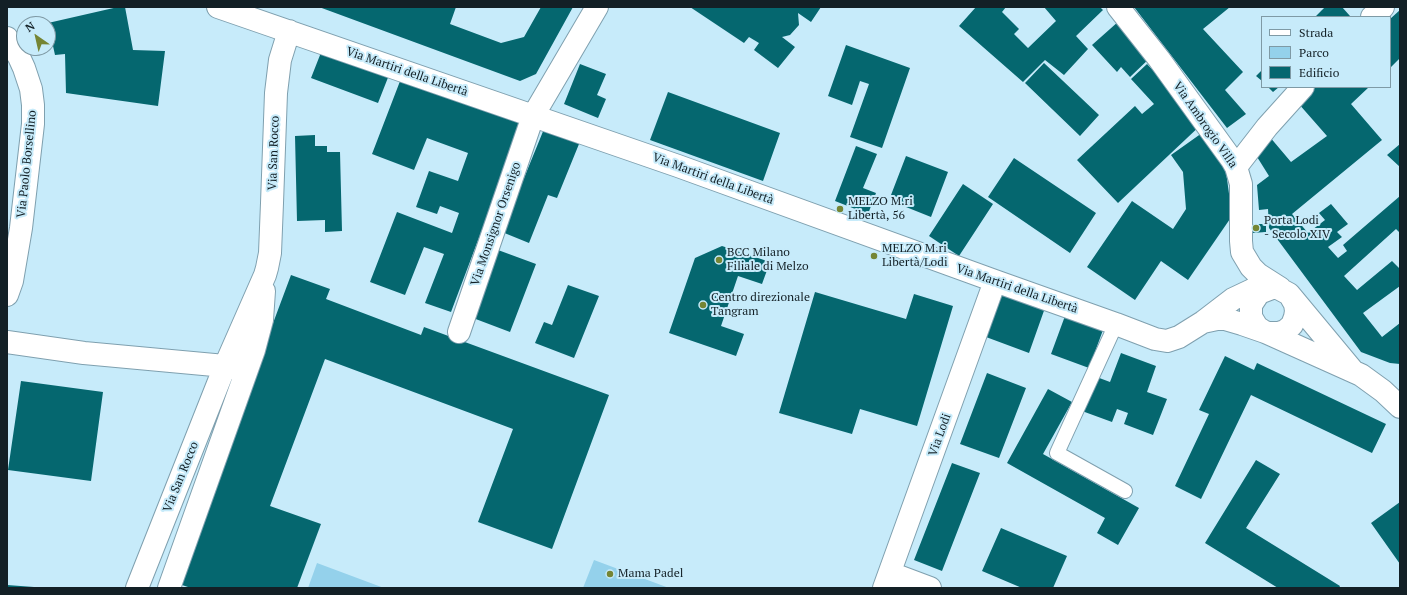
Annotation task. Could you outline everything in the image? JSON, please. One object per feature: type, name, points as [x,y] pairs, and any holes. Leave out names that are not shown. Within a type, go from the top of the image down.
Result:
[{"type":"street","name":"Via Martiri della Libertà","points":[[218,7],[678,166],[1155,339],[1166,341],[1179,337],[1203,322],[1227,303],[1252,290],[1268,286],[1287,293]]},
{"type":"street","name":"Via Monsignor Orsenigo","points":[[460,332],[533,116],[597,7]]},
{"type":"street","name":"Via Ambrogio Villa","points":[[1118,7],[1159,59],[1236,167],[1241,184],[1242,252],[1251,267],[1258,274],[1287,293],[1353,371]]},
{"type":"street","points":[[1373,16],[1383,7]]},
{"type":"street","name":"Via San Rocco","points":[[169,588],[246,374],[262,320],[265,276],[270,253],[276,93],[280,60],[289,31]]},
{"type":"street","name":"Via Paolo Borsellino","points":[[7,38],[19,57],[31,89],[33,124],[21,228],[12,281],[7,295]]},
{"type":"street","points":[[1236,167],[1267,127],[1302,88]]},
{"type":"street","name":"Via San Rocco","points":[[138,588],[225,366],[265,276]]},
{"type":"street","name":"Via Lodi","points":[[887,580],[995,281]]},
{"type":"street","points":[[1203,322],[1217,319],[1232,321],[1264,332],[1271,334],[1285,331],[1292,325],[1296,317],[1295,302],[1287,293],[1277,288],[1267,289],[1259,293],[1253,301],[1250,309],[1253,321],[1258,328],[1264,332],[1353,371],[1375,385],[1400,407]]},
{"type":"street","points":[[7,342],[84,353],[225,366],[246,374]]},
{"type":"street","points":[[887,580],[930,588]]},
{"type":"lane","points":[[1116,324],[1057,453],[1125,490]]},
{"type":"green space","name":"Mama Padel","points":[[594,560],[669,588],[583,588]]},
{"type":"green space","points":[[317,563],[384,588],[308,588]]},
{"type":"building","points":[[118,7],[125,7],[133,50],[165,51],[158,106],[66,93],[65,54],[56,55],[56,21]]},
{"type":"building","points":[[319,7],[456,7],[450,24],[501,43],[524,37],[541,7],[573,7],[536,74],[520,81]]},
{"type":"building","points":[[690,7],[821,7],[811,22],[798,13],[799,25],[790,35],[782,37],[795,47],[778,68],[754,50],[759,43],[749,37],[744,43]]},
{"type":"building","points":[[976,7],[1006,7],[1002,12],[1019,29],[1014,34],[1028,48],[1056,21],[1044,7],[1100,7],[1103,10],[1076,36],[1088,49],[1064,75],[1045,60],[1023,82],[959,26]]},
{"type":"building","points":[[1134,7],[1230,7],[1203,29],[1243,72],[1225,90],[1246,114],[1227,128]]},
{"type":"building","points":[[1325,7],[1342,7],[1350,16],[1316,16]]},
{"type":"building","points":[[1400,10],[1400,58],[1391,67],[1391,18]]},
{"type":"building","points":[[1119,21],[1152,56],[1130,77],[1121,67],[1117,72],[1092,45]]},
{"type":"building","points":[[846,45],[910,68],[882,148],[850,137],[869,84],[860,81],[852,105],[828,96]]},
{"type":"building","points":[[322,50],[389,75],[378,103],[311,78]]},
{"type":"building","points":[[1044,63],[1099,115],[1080,136],[1025,83]]},
{"type":"building","points":[[580,64],[606,74],[597,95],[606,99],[598,118],[564,104]]},
{"type":"building","points":[[1147,64],[1203,123],[1118,203],[1077,160],[1135,106],[1142,114],[1154,104],[1131,79]]},
{"type":"building","points":[[1261,71],[1261,80],[1256,76]]},
{"type":"building","points":[[402,76],[523,121],[451,312],[425,303],[444,254],[424,247],[405,295],[370,282],[397,212],[452,233],[459,213],[440,206],[437,214],[416,207],[429,171],[458,181],[468,153],[427,138],[414,170],[372,154]]},
{"type":"building","points":[[1269,88],[1278,88],[1273,92]]},
{"type":"building","points":[[1315,88],[1368,88],[1351,104],[1382,140],[1292,214],[1308,233],[1325,220],[1319,213],[1331,204],[1348,224],[1337,232],[1342,237],[1328,247],[1338,258],[1347,251],[1343,245],[1400,196],[1400,233],[1396,229],[1344,276],[1357,290],[1392,261],[1400,269],[1400,286],[1363,313],[1382,337],[1400,323],[1400,364],[1390,363],[1361,352],[1269,228],[1268,209],[1259,210],[1257,185],[1269,176],[1254,152],[1269,136],[1291,162],[1327,136],[1298,103]]},
{"type":"building","points":[[668,92],[780,133],[763,181],[650,140]]},
{"type":"building","points":[[544,129],[579,144],[557,198],[548,195],[529,243],[502,232]]},
{"type":"building","points":[[1202,133],[1225,164],[1232,216],[1188,280],[1161,261],[1135,300],[1087,267],[1132,201],[1173,229],[1186,209],[1183,172],[1171,155]]},
{"type":"building","points":[[315,135],[315,146],[327,146],[327,152],[340,152],[342,231],[325,232],[325,220],[297,221],[295,136]]},
{"type":"building","points":[[1400,144],[1400,167],[1387,155]]},
{"type":"building","points":[[856,146],[877,154],[863,188],[876,193],[868,214],[835,201]]},
{"type":"building","points":[[906,156],[948,172],[931,217],[896,203],[899,198],[891,195]]},
{"type":"building","points":[[1014,158],[1096,213],[1070,253],[988,197]]},
{"type":"building","points":[[963,184],[993,204],[959,256],[929,236]]},
{"type":"building","points":[[1252,224],[1266,224],[1266,232],[1252,233],[1252,242],[1246,243]]},
{"type":"building","name":"Centro direzionale Tangram","points":[[722,246],[770,262],[762,284],[738,276],[721,326],[744,334],[736,356],[669,333],[695,258]]},
{"type":"building","points":[[498,250],[536,264],[510,332],[473,318]]},
{"type":"building","points":[[291,275],[330,289],[326,299],[421,335],[424,327],[609,395],[552,549],[478,522],[513,429],[325,359],[270,506],[321,524],[297,588],[191,588],[176,583]]},
{"type":"building","points":[[568,285],[599,296],[574,358],[535,343],[544,322],[552,325]]},
{"type":"building","points":[[1004,290],[1046,305],[1029,353],[986,337]]},
{"type":"building","points":[[815,292],[906,319],[914,294],[953,306],[917,426],[860,409],[852,434],[779,413]]},
{"type":"building","points":[[1065,316],[1103,330],[1089,368],[1051,354]]},
{"type":"building","points":[[1121,353],[1156,366],[1147,392],[1167,399],[1153,435],[1124,424],[1128,413],[1117,409],[1112,422],[1082,411],[1094,376],[1110,382]]},
{"type":"building","points":[[1225,356],[1254,370],[1257,363],[1386,424],[1372,453],[1251,395],[1201,499],[1175,486],[1209,414],[1199,410]]},
{"type":"building","points":[[987,373],[1026,388],[999,458],[960,444]]},
{"type":"building","points":[[21,381],[103,392],[91,481],[8,470]]},
{"type":"building","points":[[1048,389],[1072,402],[1043,454],[1139,508],[1118,545],[1097,533],[1105,518],[1007,463]]},
{"type":"building","points":[[1256,460],[1280,474],[1246,528],[1340,586],[1339,588],[1278,588],[1205,543]]},
{"type":"building","points":[[952,463],[980,473],[942,571],[914,560]]},
{"type":"building","points":[[1400,502],[1400,564],[1371,523]]},
{"type":"building","points":[[1001,528],[1067,556],[1053,588],[1022,588],[982,571]]},
{"type":"building","points":[[7,585],[34,587],[34,588],[7,588]]},
{"type":"place","name":"MELZO M.ri Libertà, 56","points":[[840,209]]},
{"type":"place","name":"Porta Lodi - Secolo XIV","points":[[1256,228]]},
{"type":"place","name":"MELZO M.ri Libertà/Lodi","points":[[874,256]]},
{"type":"place","name":"BCC Milano Filiale di Melzo","points":[[719,260]]},
{"type":"place","name":"Centro direzionale Tangram","points":[[703,305]]},
{"type":"place","name":"Mama Padel","points":[[610,574]]}]
